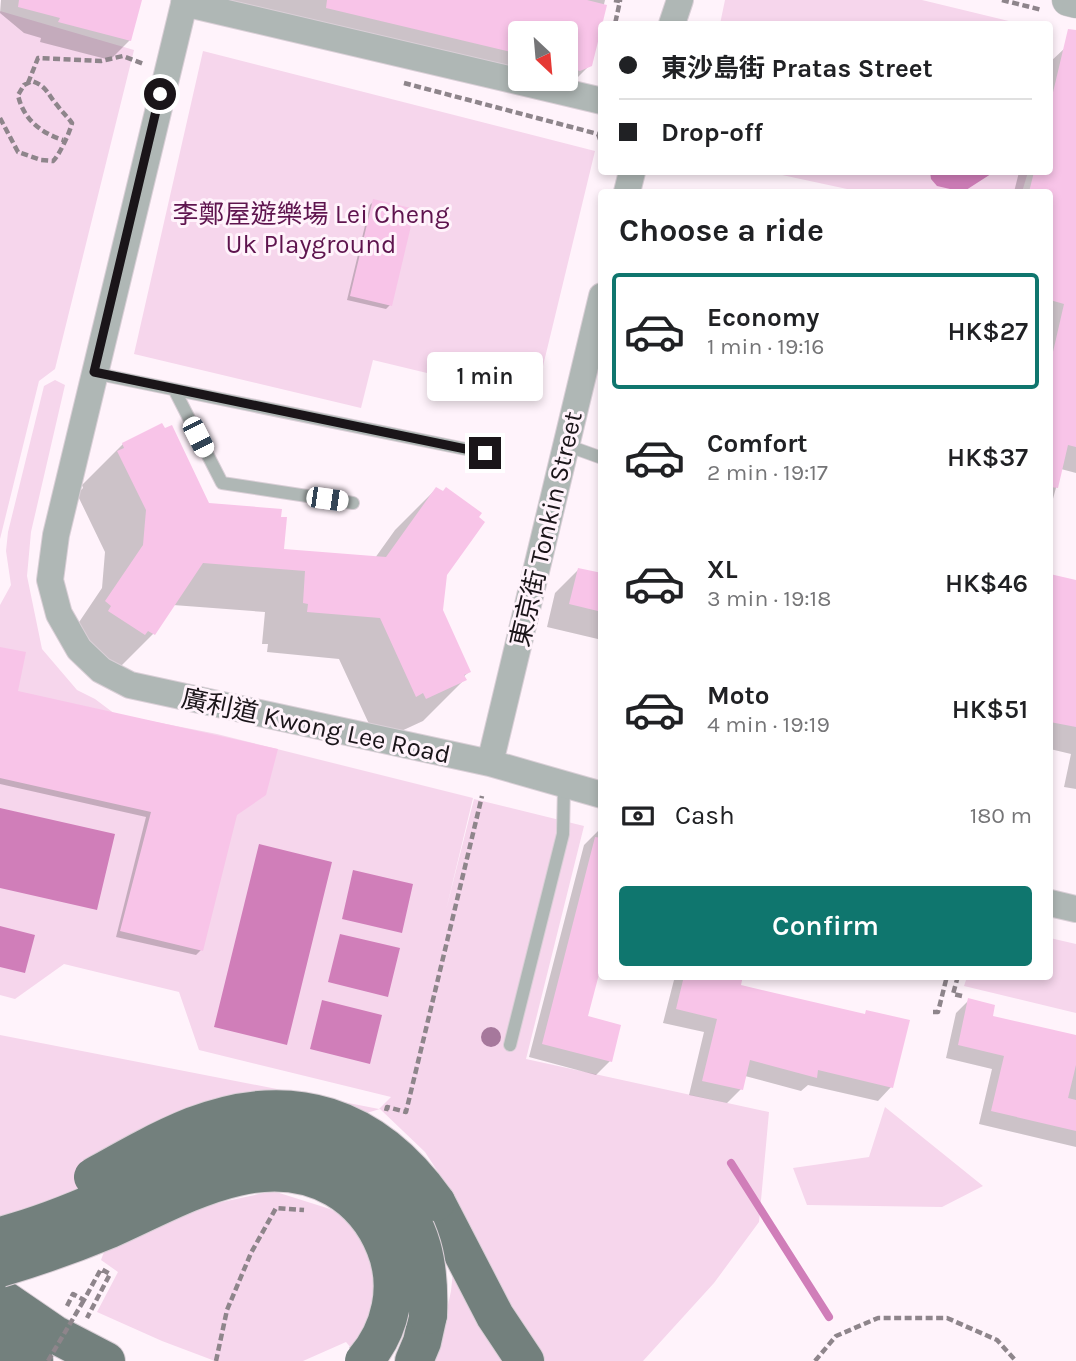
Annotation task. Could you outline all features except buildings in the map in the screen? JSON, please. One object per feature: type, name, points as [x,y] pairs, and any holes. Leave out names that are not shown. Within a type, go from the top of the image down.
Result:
[{"type":"main road","points":[[0,1224],[192,1126],[250,1110],[282,1108],[312,1111],[341,1120],[365,1132],[388,1148],[422,1182],[436,1202],[495,1317],[525,1361]]},
{"type":"main road","points":[[0,1236],[66,1215],[208,1154],[256,1144],[292,1143],[325,1150],[355,1162],[379,1179],[400,1201],[415,1228],[425,1254],[430,1281],[428,1315],[422,1342],[414,1361]]},
{"type":"main road","points":[[0,1268],[73,1243],[211,1184],[242,1176],[274,1173],[300,1175],[325,1182],[347,1195],[366,1212],[389,1255],[393,1279],[392,1304],[385,1328],[374,1350],[364,1361]]},
{"type":"main road","points":[[0,1297],[54,1334],[106,1361]]},
{"type":"main road","points":[[0,1339],[34,1361]]},
{"type":"street","points":[[184,1],[598,101]]},
{"type":"street","name":"廣利道 Kwong Lee Road","points":[[184,1],[56,535],[50,580],[59,614],[79,649],[101,670],[130,685],[490,763],[598,794]]},
{"type":"street","name":"東京街 Tonkin Street","points":[[490,763],[598,313]]},
{"type":"street","points":[[1053,904],[1076,909]]},
{"type":"lane","points":[[94,372],[175,391],[485,453]]},
{"type":"lane","points":[[175,391],[222,483],[353,503]]},
{"type":"lane","points":[[566,445],[598,456]]},
{"type":"lane","points":[[510,1045],[563,834],[564,785]]},
{"type":"path","points":[[614,0],[620,2],[616,21]]},
{"type":"path","points":[[1002,0],[1065,5]]},
{"type":"path","points":[[28,83],[38,58],[100,61],[122,57],[130,59]]},
{"type":"path","points":[[0,118],[18,152],[41,160],[53,161],[59,156],[63,140],[69,135],[72,124],[55,104],[47,89],[39,83],[32,81],[23,86],[18,94],[20,105],[44,134],[63,140]]},
{"type":"path","points":[[399,82],[598,134]]},
{"type":"path","points":[[387,1107],[406,1112],[482,796]]},
{"type":"path","points":[[933,1012],[938,1012],[946,980]]},
{"type":"path","points":[[957,980],[953,995],[962,996]]},
{"type":"path","points":[[216,1361],[228,1310],[251,1253],[276,1209],[315,1211]]},
{"type":"path","points":[[48,1361],[101,1269],[110,1274],[91,1309]]},
{"type":"path","points":[[66,1306],[73,1294],[84,1300]]},
{"type":"path","points":[[815,1361],[836,1336],[878,1318],[947,1318],[997,1340],[1016,1361]]},
{"type":"green space","points":[[725,0],[922,0],[1009,21],[721,21]]},
{"type":"green space","points":[[0,11],[134,50],[55,369],[39,381],[0,539]]},
{"type":"green space","name":"李鄭屋遊樂場 Lei Cheng Uk Playground","points":[[203,51],[595,151],[535,399],[373,360],[361,408],[134,354]]},
{"type":"green space","points":[[782,175],[1027,175],[1023,189],[847,189]]},
{"type":"green space","points":[[55,380],[65,385],[31,532],[27,576],[42,649],[77,690],[115,714],[217,734],[473,798],[446,910],[474,799],[584,826],[526,1059],[769,1112],[759,1222],[714,1283],[643,1361],[432,1361],[440,1343],[451,1291],[460,1206],[425,1152],[380,1109],[104,1191],[0,1246],[0,1035],[379,1109],[391,1097],[199,1050],[179,992],[64,964],[15,999],[0,995],[0,605],[11,585],[6,551],[8,532],[44,386]]},
{"type":"green space","points":[[1053,939],[1076,944],[1076,1013],[964,986],[966,980],[1053,980]]},
{"type":"green space","points":[[885,1107],[983,1186],[942,1207],[807,1205],[793,1168],[869,1157]]},
{"type":"green space","points":[[273,1191],[330,1209],[360,1226],[402,1273],[362,1361],[346,1342],[303,1361],[215,1361],[97,1312],[118,1272],[101,1260],[107,1244],[190,1209]]},
{"type":"shaded area","points":[[930,175],[989,175],[968,189],[937,186]]},
{"type":"shaded area","points":[[0,808],[115,834],[97,910],[0,888]]},
{"type":"shaded area","points":[[259,844],[332,862],[287,1045],[214,1027]]},
{"type":"shaded area","points":[[353,870],[413,884],[402,933],[342,919]]},
{"type":"shaded area","points":[[0,926],[35,935],[25,973],[0,967]]},
{"type":"shaded area","points":[[340,934],[400,948],[388,997],[328,982]]},
{"type":"shaded area","points":[[322,1000],[382,1015],[370,1064],[310,1049]]},
{"type":"waterway","points":[[731,1163],[829,1317]]},
{"type":"route","points":[[160,94],[94,372],[175,391],[485,453]]}]
